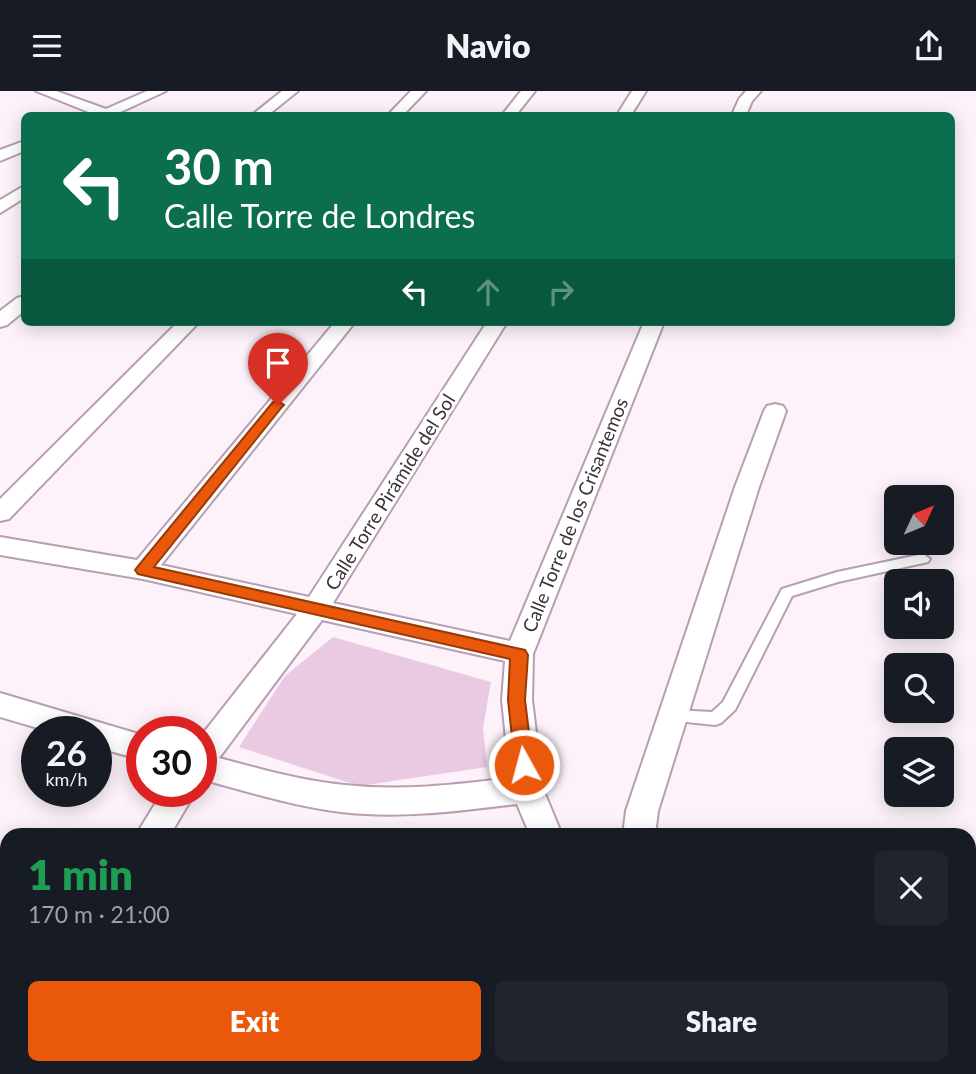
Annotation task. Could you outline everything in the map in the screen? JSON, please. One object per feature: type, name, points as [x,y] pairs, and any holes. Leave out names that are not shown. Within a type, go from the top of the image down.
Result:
[{"type":"street","points":[[43,91],[97,112]]},
{"type":"street","points":[[112,112],[159,91]]},
{"type":"street","points":[[263,112],[291,91]]},
{"type":"street","points":[[397,112],[419,91]]},
{"type":"street","points":[[511,112],[528,91]]},
{"type":"street","points":[[626,112],[639,91]]},
{"type":"street","points":[[740,112],[746,99],[754,91]]},
{"type":"street","points":[[0,141],[21,147]]},
{"type":"street","points":[[0,156],[21,149]]},
{"type":"street","points":[[0,208],[21,193]]},
{"type":"street","points":[[0,321],[21,304]]},
{"type":"street","points":[[0,513],[185,326]]},
{"type":"street","points":[[143,570],[342,326]]},
{"type":"street","name":"Calle Torre Pirámide del Sol","points":[[217,738],[315,610],[494,326]]},
{"type":"street","name":"Calle Torre de los Crisantemos","points":[[543,828],[527,789],[517,700],[519,655],[652,326]]},
{"type":"street","points":[[640,828],[642,811],[775,411]]},
{"type":"street","points":[[0,546],[143,570],[519,655]]},
{"type":"street","points":[[0,705],[36,716]]},
{"type":"street","points":[[217,770],[317,795],[378,801],[436,801],[527,789]]},
{"type":"street","points":[[156,828],[170,807]]},
{"type":"lane","points":[[673,716],[715,719],[729,706],[787,593],[837,577],[923,559]]},
{"type":"shaded area","points":[[333,637],[491,682],[483,728],[487,767],[359,786],[239,747],[285,676]]},
{"type":"route","points":[[278,405],[143,570],[519,655],[517,700],[524,765]]}]
